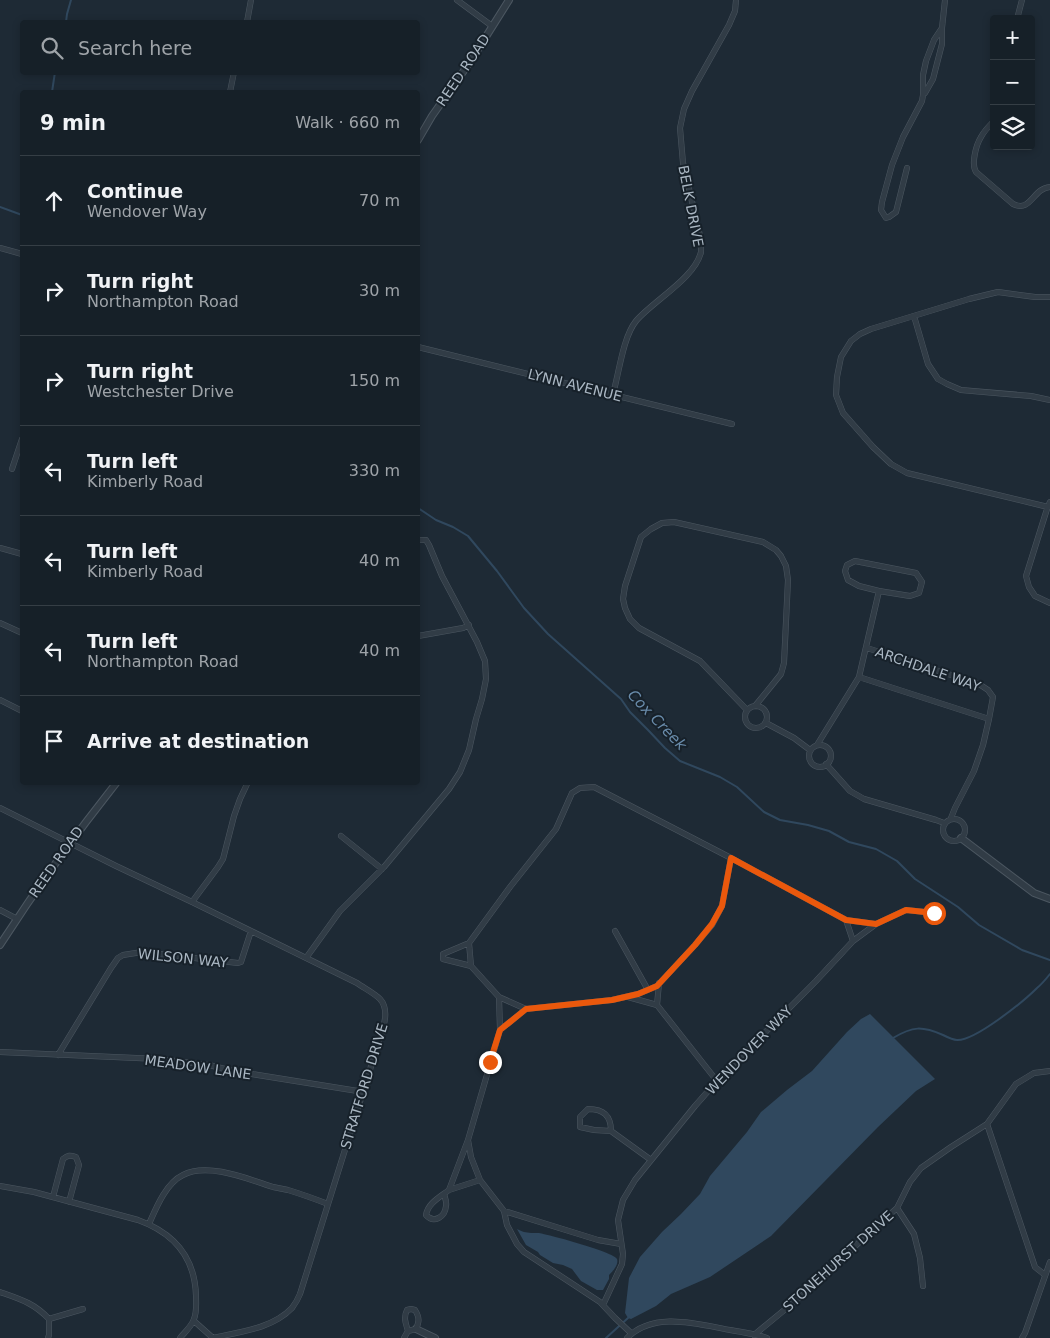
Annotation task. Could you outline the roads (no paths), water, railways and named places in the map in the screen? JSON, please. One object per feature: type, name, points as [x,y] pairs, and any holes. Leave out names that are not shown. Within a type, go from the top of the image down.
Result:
[{"type":"street","points":[[247,20],[251,0]]},
{"type":"street","points":[[457,0],[492,26]]},
{"type":"street","name":"REED ROAD","points":[[420,137],[510,0]]},
{"type":"street","name":"BELK DRIVE","points":[[613,394],[628,334],[636,321],[684,278],[697,262],[701,251],[701,240],[683,163],[680,128],[684,109],[729,25],[735,11],[736,0]]},
{"type":"street","points":[[923,95],[933,79],[942,44],[946,0]]},
{"type":"street","points":[[1018,15],[1022,0]]},
{"type":"street","points":[[907,168],[896,212],[886,218],[881,210],[892,165],[903,137],[922,101],[923,74],[926,61],[934,40],[942,28]]},
{"type":"street","points":[[230,90],[233,75]]},
{"type":"street","points":[[990,126],[979,139],[973,162],[976,172],[1017,206],[1026,204],[1044,187],[1050,187]]},
{"type":"street","points":[[0,248],[20,253]]},
{"type":"street","points":[[1050,297],[998,292],[969,299],[860,334],[851,341],[841,357],[836,396],[843,413],[891,464],[907,473],[1049,505],[1026,576],[1029,587],[1036,596],[1050,603]]},
{"type":"street","points":[[914,316],[928,364],[938,379],[961,390],[1031,396],[1050,400]]},
{"type":"street","name":"LYNN AVENUE","points":[[420,347],[732,424]]},
{"type":"street","points":[[12,469],[20,445]]},
{"type":"street","points":[[747,710],[755,706],[781,674],[784,663],[788,580],[786,566],[776,550],[763,542],[674,522],[662,523],[641,537],[625,586],[624,608],[630,619],[639,628],[700,661],[747,710],[746,720],[750,727],[759,728],[766,723],[767,715],[762,708],[755,706]]},
{"type":"street","points":[[306,958],[340,910],[382,869],[449,789],[466,760],[486,679],[485,661],[469,625],[442,576],[429,545],[426,540],[420,540]]},
{"type":"street","points":[[0,548],[20,553]]},
{"type":"street","points":[[855,561],[916,573],[922,582],[919,593],[910,596],[880,591],[858,586],[848,580],[845,571],[847,565],[855,561]]},
{"type":"street","points":[[810,750],[818,745],[859,677],[880,591]]},
{"type":"street","points":[[0,622],[20,632]]},
{"type":"street","points":[[420,636],[463,628],[469,625]]},
{"type":"street","name":"ARCHDALE WAY","points":[[867,648],[979,684],[988,690],[992,698],[983,745],[974,771],[951,818]]},
{"type":"street","name":"ARCHDALE WAY","points":[[859,677],[989,719]]},
{"type":"street","points":[[0,700],[20,710]]},
{"type":"street","points":[[766,723],[794,738],[810,750]]},
{"type":"street","points":[[810,750],[810,762],[814,765],[820,767],[830,762],[831,753],[826,746],[818,745]]},
{"type":"street","points":[[826,764],[850,791],[864,800],[944,823]]},
{"type":"street","name":"REED ROAD","points":[[0,945],[70,842],[115,785]]},
{"type":"street","points":[[192,902],[223,859],[234,816],[247,785]]},
{"type":"street","points":[[731,858],[722,906],[712,924],[657,986],[638,994],[612,1000],[526,1009],[499,997],[471,966],[443,959],[443,954],[469,943],[556,829],[572,793],[580,788],[594,787],[731,858],[846,920],[876,924]]},
{"type":"street","name":"STRATFORD DRIVE","points":[[0,808],[357,983],[380,999],[384,1008],[386,1016],[364,1092],[300,1294],[293,1306],[285,1314],[256,1328],[212,1338],[194,1321]]},
{"type":"street","points":[[951,818],[960,820],[965,827],[964,836],[956,841],[948,840],[942,832],[944,823],[951,818]]},
{"type":"street","points":[[341,836],[382,869]]},
{"type":"street","points":[[962,838],[1034,893],[1050,899]]},
{"type":"street","points":[[0,910],[16,919]]},
{"type":"street","name":"WENDOVER WAY","points":[[603,1305],[622,1264],[618,1220],[623,1200],[651,1160],[717,1081],[853,941],[876,924],[906,910],[934,913]]},
{"type":"street","points":[[846,920],[853,941]]},
{"type":"street","name":"WILSON WAY","points":[[58,1055],[110,968],[118,958],[123,955],[142,952],[178,958],[238,963],[251,931]]},
{"type":"street","points":[[615,931],[648,990]]},
{"type":"street","points":[[469,943],[471,966]]},
{"type":"street","points":[[657,1005],[659,983]]},
{"type":"street","points":[[480,1180],[446,1192],[430,1205],[426,1215],[430,1219],[435,1220],[442,1217],[445,1211],[447,1204],[446,1192],[468,1140],[500,1030],[499,997]]},
{"type":"street","points":[[626,997],[657,1005],[717,1081]]},
{"type":"street","points":[[500,1030],[526,1009]]},
{"type":"street","name":"MEADOW LANE","points":[[0,1052],[159,1059],[209,1065],[233,1071],[364,1092]]},
{"type":"street","name":"STONEHURST DRIVE","points":[[754,1335],[811,1288],[897,1208],[910,1182],[921,1168],[987,1124],[1016,1084],[1034,1073],[1050,1071]]},
{"type":"street","points":[[611,1131],[611,1124],[602,1110],[588,1109],[580,1117],[580,1127],[611,1131],[651,1160]]},
{"type":"street","points":[[987,1124],[1035,1267],[1045,1275]]},
{"type":"street","points":[[468,1140],[471,1157],[480,1180],[504,1211],[507,1225],[517,1244],[524,1252],[603,1305],[632,1333]]},
{"type":"street","points":[[53,1197],[63,1159],[71,1155],[76,1157],[79,1165],[69,1202]]},
{"type":"street","points":[[149,1224],[156,1207],[172,1184],[182,1175],[194,1171],[224,1172],[289,1190],[328,1204]]},
{"type":"street","points":[[0,1186],[53,1197],[149,1224],[172,1239],[187,1258],[194,1276],[196,1289],[194,1321],[180,1338]]},
{"type":"street","points":[[897,1208],[914,1234],[920,1258],[922,1286]]},
{"type":"street","points":[[504,1211],[598,1240],[621,1244]]},
{"type":"street","points":[[1022,1338],[1026,1333],[1050,1262]]},
{"type":"street","points":[[0,1292],[40,1309],[49,1319],[48,1338]]},
{"type":"street","points":[[49,1319],[83,1309]]},
{"type":"street","points":[[408,1332],[405,1314],[411,1309],[415,1310],[418,1315],[419,1321],[416,1329]]},
{"type":"street","points":[[626,1338],[644,1327],[660,1322],[689,1322],[768,1338]]},
{"type":"street","points":[[404,1338],[408,1332],[416,1329],[435,1338]]},
{"type":"water","points":[[870,1014],[935,1079],[916,1091],[878,1127],[771,1236],[710,1277],[671,1294],[656,1306],[631,1319],[628,1318],[625,1313],[629,1278],[640,1257],[700,1194],[710,1176],[747,1132],[761,1112],[812,1071],[847,1032],[861,1019]]},
{"type":"water","points":[[517,1229],[545,1234],[594,1248],[613,1256],[617,1259],[617,1264],[609,1275],[603,1290],[597,1290],[581,1281],[572,1269],[553,1263],[526,1245]]},
{"type":"waterway","points":[[66,20],[71,0]]},
{"type":"waterway","points":[[52,90],[55,75]]},
{"type":"waterway","name":"Cox Creek","points":[[0,207],[20,214]]},
{"type":"waterway","name":"Cox Creek","points":[[420,509],[436,520],[468,536],[524,608],[548,634],[621,699],[630,712],[680,761],[720,777],[737,787],[764,812],[780,820],[829,831],[849,842],[876,849],[897,861],[915,879],[958,907],[979,925],[1022,950],[1050,960]]},
{"type":"waterway","points":[[893,1038],[912,1029],[923,1029],[955,1040],[965,1039],[987,1027],[1022,1002],[1050,974]]},
{"type":"waterway","points":[[606,1338],[628,1318]]}]
